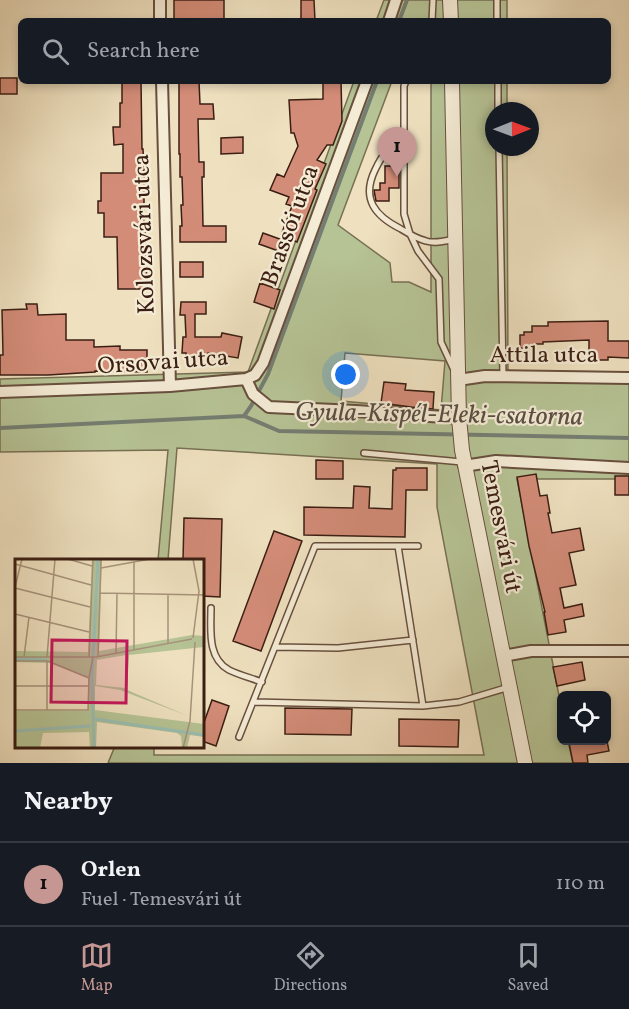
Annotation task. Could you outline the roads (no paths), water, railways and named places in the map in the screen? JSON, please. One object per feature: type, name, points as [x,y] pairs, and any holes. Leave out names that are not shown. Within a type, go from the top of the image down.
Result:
[{"type":"street","points":[[160,0],[160,18]]},
{"type":"street","points":[[390,18],[396,0]]},
{"type":"street","points":[[450,0],[451,18]]},
{"type":"street","name":"Kolozsvári utca","points":[[162,84],[170,386]]},
{"type":"street","name":"Brassói utca","points":[[246,379],[255,375],[263,363],[366,84]]},
{"type":"street","name":"Temesvári út","points":[[452,84],[459,421],[463,459],[525,763]]},
{"type":"street","name":"Attila utca","points":[[458,380],[485,376],[629,378]]},
{"type":"street","name":"Orsovai utca","points":[[0,392],[170,386],[246,379],[257,397],[269,407],[356,411],[459,421]]},
{"type":"street","points":[[463,459],[629,468]]},
{"type":"street","points":[[503,656],[531,651],[629,651]]},
{"type":"lane","points":[[432,18],[433,0]]},
{"type":"lane","points":[[496,0],[497,18]]},
{"type":"lane","points":[[405,84],[404,214],[418,251],[439,279],[441,342],[458,380]]},
{"type":"lane","points":[[498,84],[498,102]]},
{"type":"lane","points":[[404,141],[392,147],[380,158],[373,174],[369,195],[374,209],[386,221],[426,242],[456,239]]},
{"type":"lane","points":[[499,156],[503,376]]},
{"type":"lane","points":[[364,453],[463,459]]},
{"type":"lane","points":[[239,737],[315,546],[418,546]]},
{"type":"lane","points":[[398,546],[423,706]]},
{"type":"lane","points":[[211,608],[211,642],[218,660],[230,671],[262,682]]},
{"type":"lane","points":[[275,647],[338,648],[413,640]]},
{"type":"lane","points":[[254,702],[423,706],[466,700],[509,687]]},
{"type":"waterway","points":[[400,18],[407,0]]},
{"type":"waterway","points":[[244,416],[268,374],[376,84]]},
{"type":"waterway","name":"Gyula-Kispél-Eleki-csatorna","points":[[0,428],[244,416],[279,431],[629,438]]},
{"type":"place","name":"Orlen","points":[[397,177]]}]
